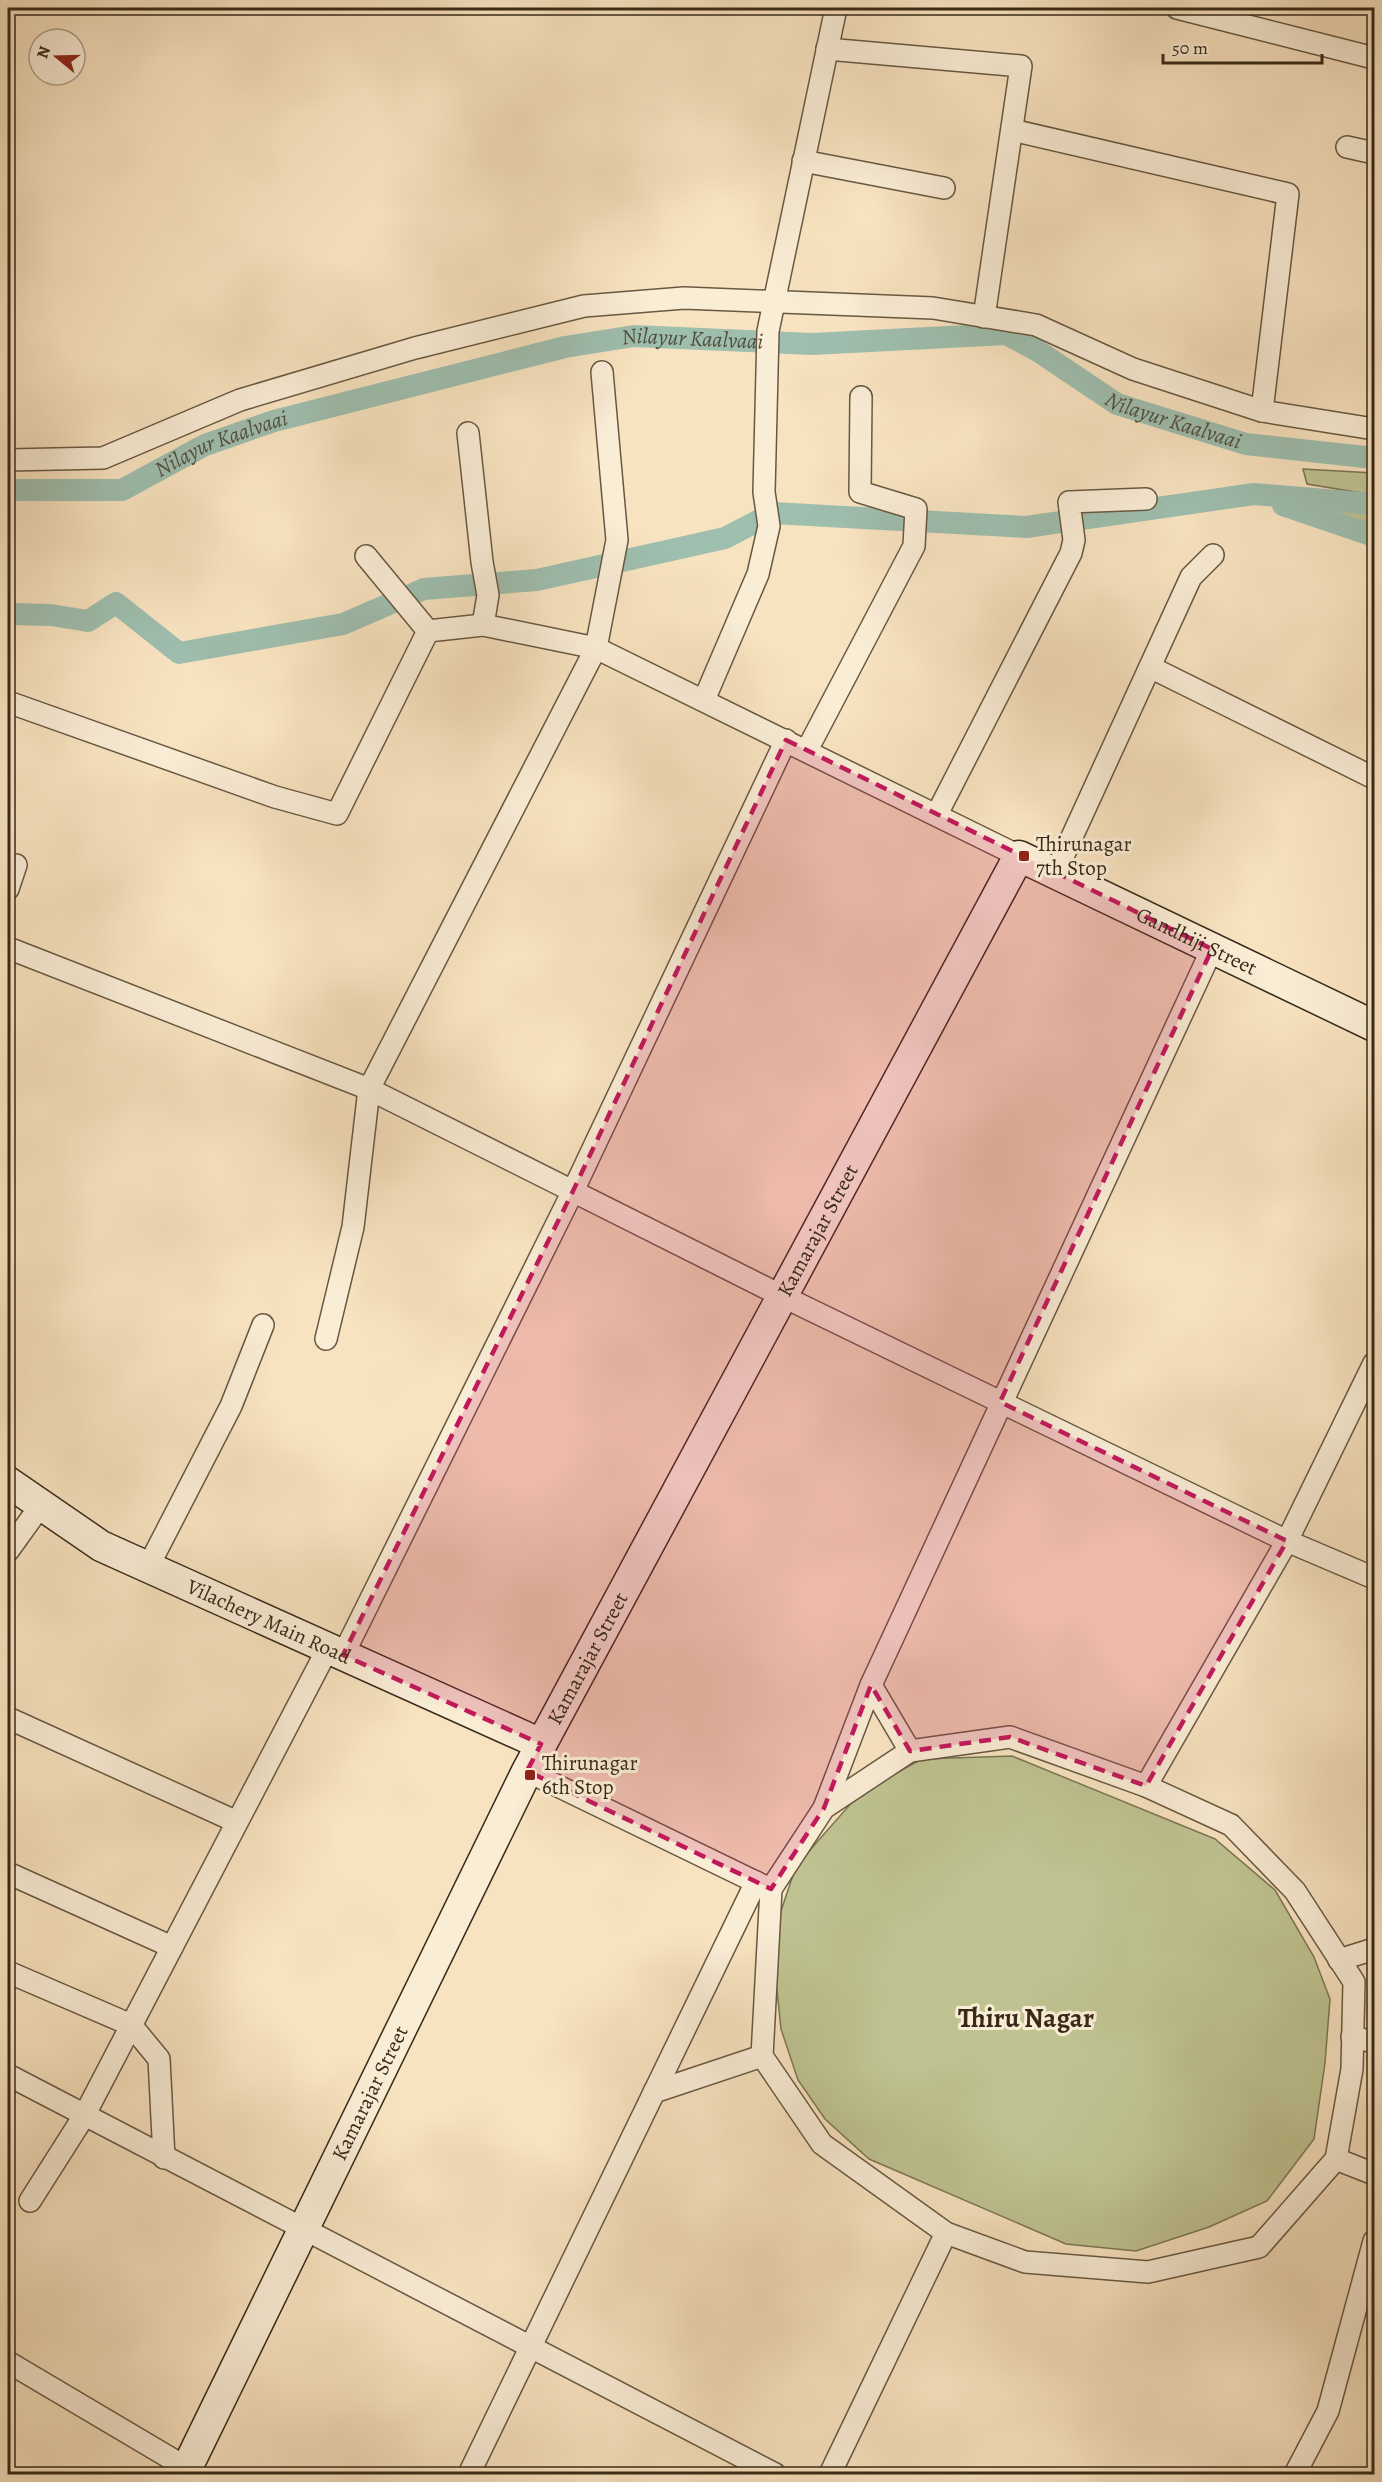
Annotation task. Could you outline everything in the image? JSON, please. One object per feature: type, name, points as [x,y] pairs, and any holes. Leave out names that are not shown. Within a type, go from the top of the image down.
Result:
[{"type":"main road","name":"Gandhiji Street","points":[[1018,856],[1374,1026]]},
{"type":"main road","name":"Kamarajar Street","points":[[185,2471],[541,1744],[1018,856]]},
{"type":"main road","name":"Vilachery Main Road","points":[[8,1482],[101,1546],[541,1744]]},
{"type":"street","points":[[704,700],[758,574],[769,526],[764,492],[768,331],[836,8]]},
{"type":"street","points":[[1177,8],[1374,57]]},
{"type":"street","points":[[827,49],[1021,66],[984,316]]},
{"type":"street","points":[[1012,130],[1288,194],[1262,411]]},
{"type":"street","points":[[1347,147],[1374,153]]},
{"type":"street","points":[[803,161],[944,188]]},
{"type":"street","points":[[8,460],[103,458],[240,400],[415,348],[584,306],[684,298],[933,308],[1036,325],[1132,369],[1262,411],[1374,429]]},
{"type":"street","points":[[326,1339],[353,1227],[369,1089],[596,648],[617,540],[602,372]]},
{"type":"street","points":[[807,750],[914,546],[916,509],[860,492],[861,397]]},
{"type":"street","points":[[468,433],[482,562],[488,595],[483,625]]},
{"type":"street","points":[[937,814],[1071,553],[1074,540],[1069,502],[1146,499]]},
{"type":"street","points":[[1055,874],[1191,577],[1213,555]]},
{"type":"street","points":[[366,556],[428,631]]},
{"type":"street","points":[[428,631],[483,625],[596,648],[937,814],[1018,856]]},
{"type":"street","points":[[8,702],[275,797],[337,814],[428,631]]},
{"type":"street","points":[[1150,667],[1374,778]]},
{"type":"street","points":[[30,2201],[84,2116],[237,1822],[335,1651],[573,1191],[786,740]]},
{"type":"street","points":[[8,889],[16,865]]},
{"type":"street","points":[[8,948],[369,1089],[782,1296],[1287,1541],[1374,1578]]},
{"type":"street","points":[[469,2475],[654,2092],[764,1886],[824,1808],[871,1685],[1000,1402],[1212,949]]},
{"type":"street","points":[[148,1567],[231,1407],[263,1325]]},
{"type":"street","points":[[1146,1786],[1287,1541],[1374,1363]]},
{"type":"street","points":[[8,1551],[41,1505]]},
{"type":"street","points":[[871,1685],[910,1751]]},
{"type":"street","points":[[8,1718],[237,1822]]},
{"type":"street","points":[[764,1886],[762,2056],[822,2144],[946,2233],[1026,2262],[1148,2272],[1259,2247],[1336,2159],[1352,2069],[1354,1982],[1295,1891],[1231,1825],[1146,1786],[1010,1737],[910,1751],[824,1808]]},
{"type":"street","points":[[527,1772],[764,1886]]},
{"type":"street","points":[[8,1874],[172,1947]]},
{"type":"street","points":[[1339,1960],[1374,1949]]},
{"type":"street","points":[[8,1972],[131,2025],[159,2059],[164,2158]]},
{"type":"street","points":[[1352,2037],[1374,2042]]},
{"type":"street","points":[[654,2092],[762,2056]]},
{"type":"street","points":[[8,2075],[303,2231],[775,2475]]},
{"type":"street","points":[[1336,2159],[1374,2174]]},
{"type":"street","points":[[830,2475],[946,2233]]},
{"type":"street","points":[[1294,2475],[1328,2411],[1374,2241]]},
{"type":"street","points":[[8,2362],[185,2471]]},
{"type":"highlighted area","points":[[786,740],[1212,949],[1000,1402],[1287,1541],[1146,1786],[1010,1737],[910,1751],[871,1685],[824,1808],[771,1889],[527,1771],[541,1744],[343,1655],[573,1191]]},
{"type":"green space","points":[[1303,469],[1374,473],[1374,495],[1307,484]]},
{"type":"green space","points":[[1341,505],[1374,512],[1374,528],[1331,517],[1323,506]]},
{"type":"green space","points":[[1012,1756],[1215,1839],[1275,1890],[1314,1957],[1330,1999],[1325,2063],[1314,2139],[1267,2201],[1209,2227],[1136,2251],[1066,2244],[869,2159],[825,2119],[798,2080],[781,2029],[775,1971],[779,1917],[796,1866],[861,1792],[922,1759]]},
{"type":"waterway","name":"Nilayur Kaalvaai","points":[[8,490],[122,490],[205,445],[274,421],[565,347],[634,336],[812,344],[1006,334],[1038,351],[1117,404],[1246,444],[1374,458]]},
{"type":"waterway","points":[[8,614],[51,615],[88,621],[116,603],[179,653],[343,624],[424,589],[537,580],[725,538],[773,513],[1026,527],[1254,494],[1374,504]]},
{"type":"waterway","points":[[1283,505],[1374,536]]},
{"type":"place","name":"Thirunagar 7th Stop","points":[[1024,856]]},
{"type":"place","name":"Thirunagar 6th Stop","points":[[530,1775]]},
{"type":"district","name":"Thiru Nagar","points":[[1026,2018]]}]
